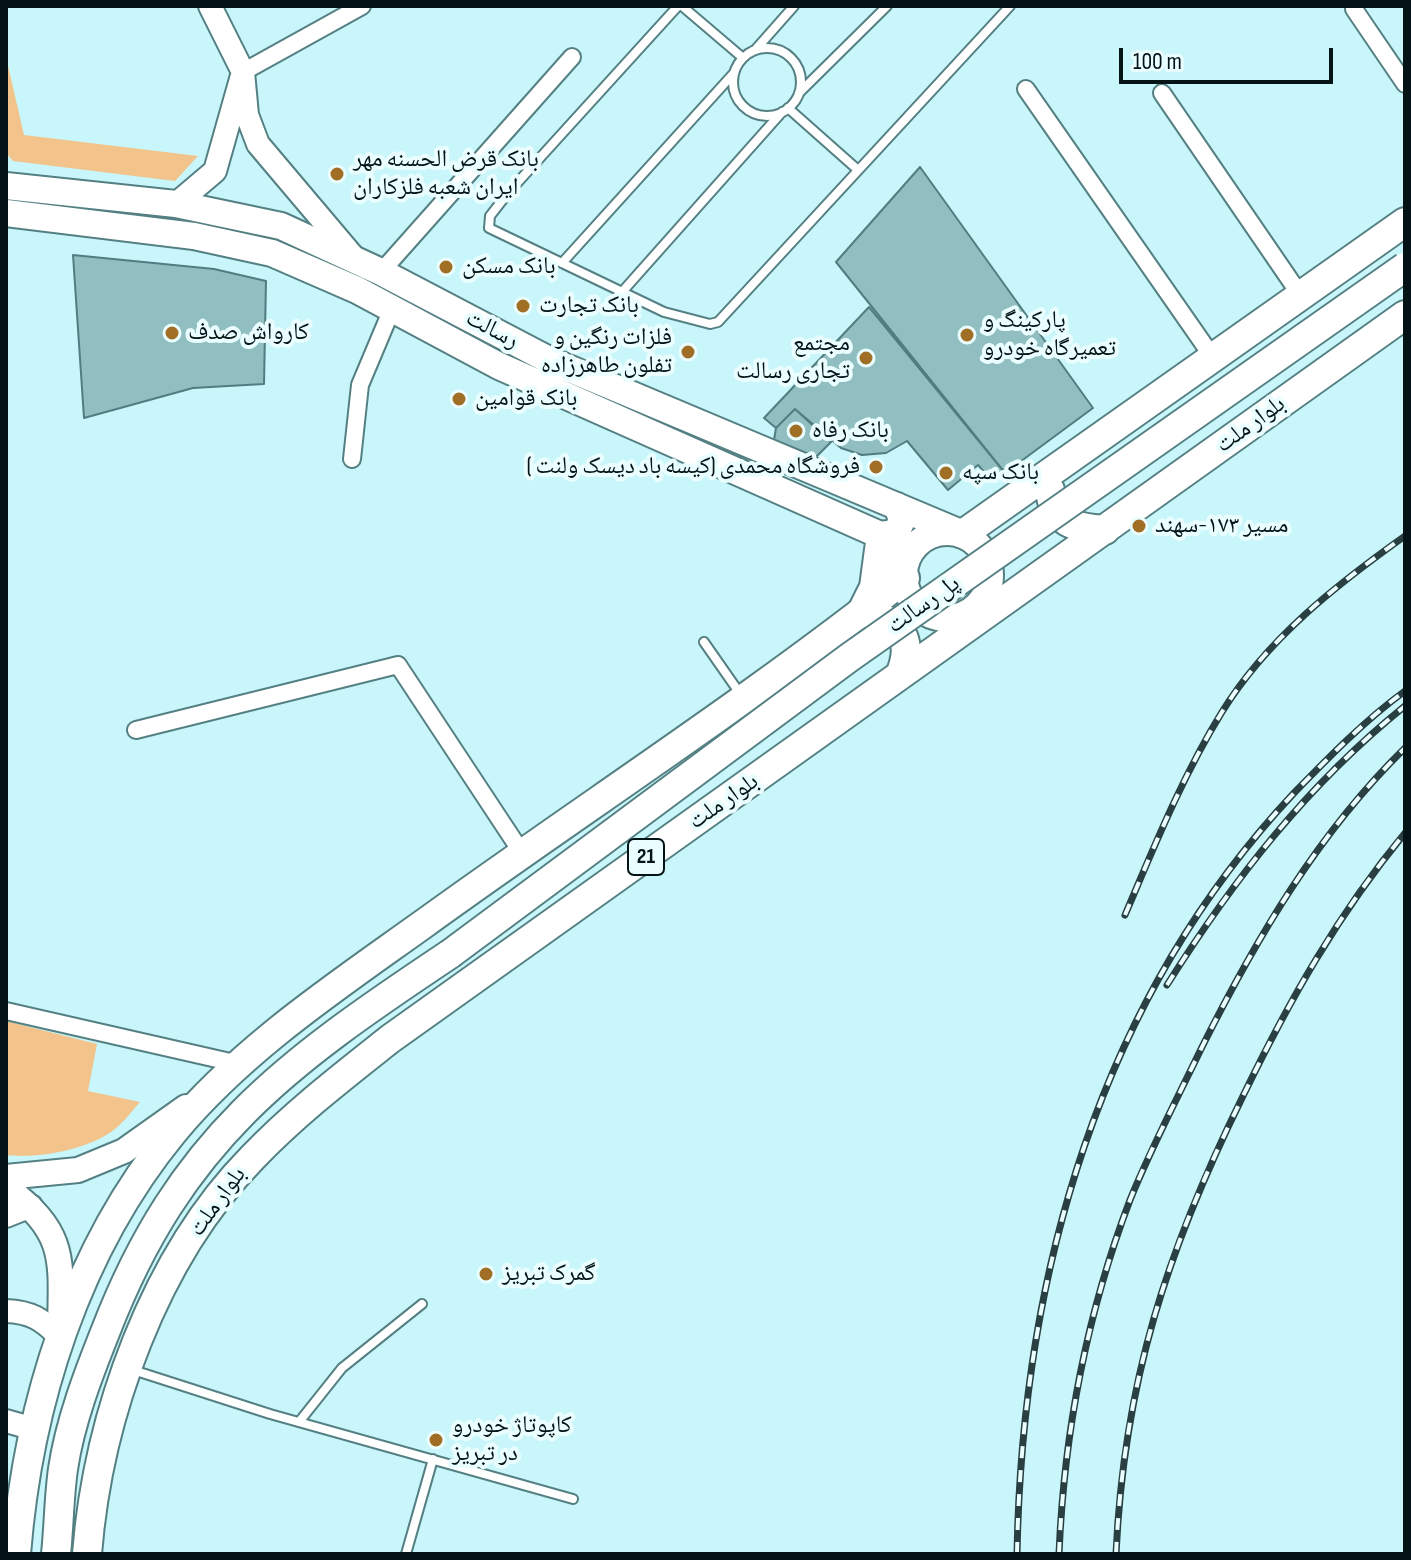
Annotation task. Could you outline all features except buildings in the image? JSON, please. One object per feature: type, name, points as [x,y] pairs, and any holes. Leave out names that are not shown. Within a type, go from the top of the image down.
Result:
[{"type":"highway","points":[[963,534],[1053,474],[1405,222]]},
{"type":"highway","name":"پل رسالت","points":[[450,954],[850,657],[1405,267]]},
{"type":"highway","name":"بلوار ملت","points":[[87,1554],[107,1427],[127,1369],[167,1278],[206,1215],[249,1160],[306,1104],[390,1039],[900,675],[948,628],[1001,589],[1105,530],[1405,315]]},
{"type":"highway","points":[[1053,474],[1051,503],[1060,519],[1079,528],[1105,530]]},
{"type":"highway","points":[[16,1554],[13,1494],[60,1337],[100,1244],[135,1184],[172,1133],[211,1090],[308,1007],[743,699],[905,578]]},
{"type":"highway","points":[[859,615],[878,617],[899,627],[907,646],[900,675]]},
{"type":"highway","name":"بلوار ملت","points":[[56,1554],[63,1469],[77,1413],[128,1272],[157,1219],[197,1161],[237,1116],[290,1066],[344,1025],[450,954]]},
{"type":"main road","name":"رسالت","points":[[6,186],[176,204],[281,226],[369,266],[549,360],[963,534]]},
{"type":"main road","name":"رسالت","points":[[6,213],[194,236],[272,253],[392,309],[499,366],[880,535]]},
{"type":"main road","points":[[880,535],[896,533],[902,520],[897,506]]},
{"type":"main road","points":[[948,628],[920,609],[906,591],[905,565],[913,548],[931,534],[947,531],[963,534],[974,541],[988,559],[1001,589]]},
{"type":"main road","points":[[880,535],[905,578]]},
{"type":"main road","points":[[859,615],[873,587],[880,535]]},
{"type":"main road","points":[[6,1177],[78,1170],[124,1151],[211,1090]]},
{"type":"main road","points":[[6,1187],[31,1206],[53,1233],[61,1265],[60,1337]]},
{"type":"street","points":[[210,6],[243,72],[247,115],[258,144],[369,266],[572,57]]},
{"type":"street","points":[[176,204],[215,171],[243,72],[362,6]]},
{"type":"street","points":[[1354,9],[1405,84]]},
{"type":"street","points":[[1026,89],[1214,359]]},
{"type":"street","points":[[1162,93],[1301,296]]},
{"type":"street","points":[[352,459],[360,385],[392,309]]},
{"type":"street","points":[[136,730],[398,665],[522,853]]},
{"type":"street","points":[[6,1011],[239,1064]]},
{"type":"street","points":[[6,1216],[31,1206]]},
{"type":"street","points":[[6,1311],[27,1312],[44,1321],[60,1337]]},
{"type":"street","points":[[6,1421],[34,1429]]},
{"type":"lane","points":[[743,58],[680,6],[490,216],[489,228],[664,312],[710,324],[718,322],[1010,6]]},
{"type":"lane","points":[[562,263],[734,73],[743,58],[755,50],[794,6]]},
{"type":"lane","points":[[622,292],[799,94],[887,6]]},
{"type":"lane","points":[[755,50],[766,48],[787,54],[800,72],[799,94]]},
{"type":"lane","points":[[734,73],[735,95],[750,111],[760,115],[785,110]]},
{"type":"lane","points":[[785,110],[858,170]]},
{"type":"lane","points":[[704,642],[743,699]]},
{"type":"lane","points":[[299,1422],[342,1368],[422,1304]]},
{"type":"lane","points":[[127,1369],[299,1422],[573,1499]]},
{"type":"lane","points":[[406,1554],[433,1459]]},
{"type":"shaded area","points":[[6,57],[24,135],[198,156],[175,181],[13,161],[6,153]]},
{"type":"shaded area","points":[[6,1021],[97,1044],[88,1091],[140,1102],[115,1129],[77,1148],[32,1156],[6,1155]]},
{"type":"railway","points":[[1125,915],[1182,786],[1240,685],[1304,615],[1405,536]]},
{"type":"railway","points":[[1017,1554],[1022,1449],[1035,1346],[1055,1245],[1084,1146],[1122,1051],[1169,960],[1226,874],[1294,793],[1361,727],[1405,691]]},
{"type":"railway","points":[[1167,985],[1218,908],[1274,835],[1336,768],[1405,706]]},
{"type":"railway","points":[[1059,1554],[1066,1464],[1080,1374],[1101,1286],[1138,1181],[1202,1047],[1267,927],[1344,815],[1405,748]]},
{"type":"railway","points":[[1116,1554],[1121,1491],[1140,1373],[1154,1318],[1192,1208],[1243,1096],[1297,992],[1336,927],[1405,833]]},
{"type":"place","name":"بانک قرض الحسنه مهر ایران شعبه فلزکاران","points":[[337,174]]},
{"type":"place","name":"بانک مسکن","points":[[446,267]]},
{"type":"place","name":"بانک تجارت","points":[[523,306]]},
{"type":"place","name":"کارواش صدف","points":[[172,333]]},
{"type":"place","name":"پارکینگ و تعمیرگاه خودرو","points":[[967,335]]},
{"type":"place","name":"فلزات رنگین و تفلون طاهرزاده","points":[[688,352]]},
{"type":"place","name":"مجتمع تجاری رسالت","points":[[866,358]]},
{"type":"place","name":"بانک قوامین","points":[[459,399]]},
{"type":"place","name":"بانک رفاه","points":[[796,431]]},
{"type":"place","name":"فروشگاه محمدی (کیسه باد دیسک ولنت )","points":[[876,467]]},
{"type":"place","name":"بانک سپه","points":[[946,473]]},
{"type":"place","name":"مسیر ۱۷۳-سهند","points":[[1139,526]]},
{"type":"place","name":"گمرک تبریز","points":[[486,1274]]},
{"type":"place","name":"کاپوتاژ خودرو در تبریز","points":[[436,1440]]}]
